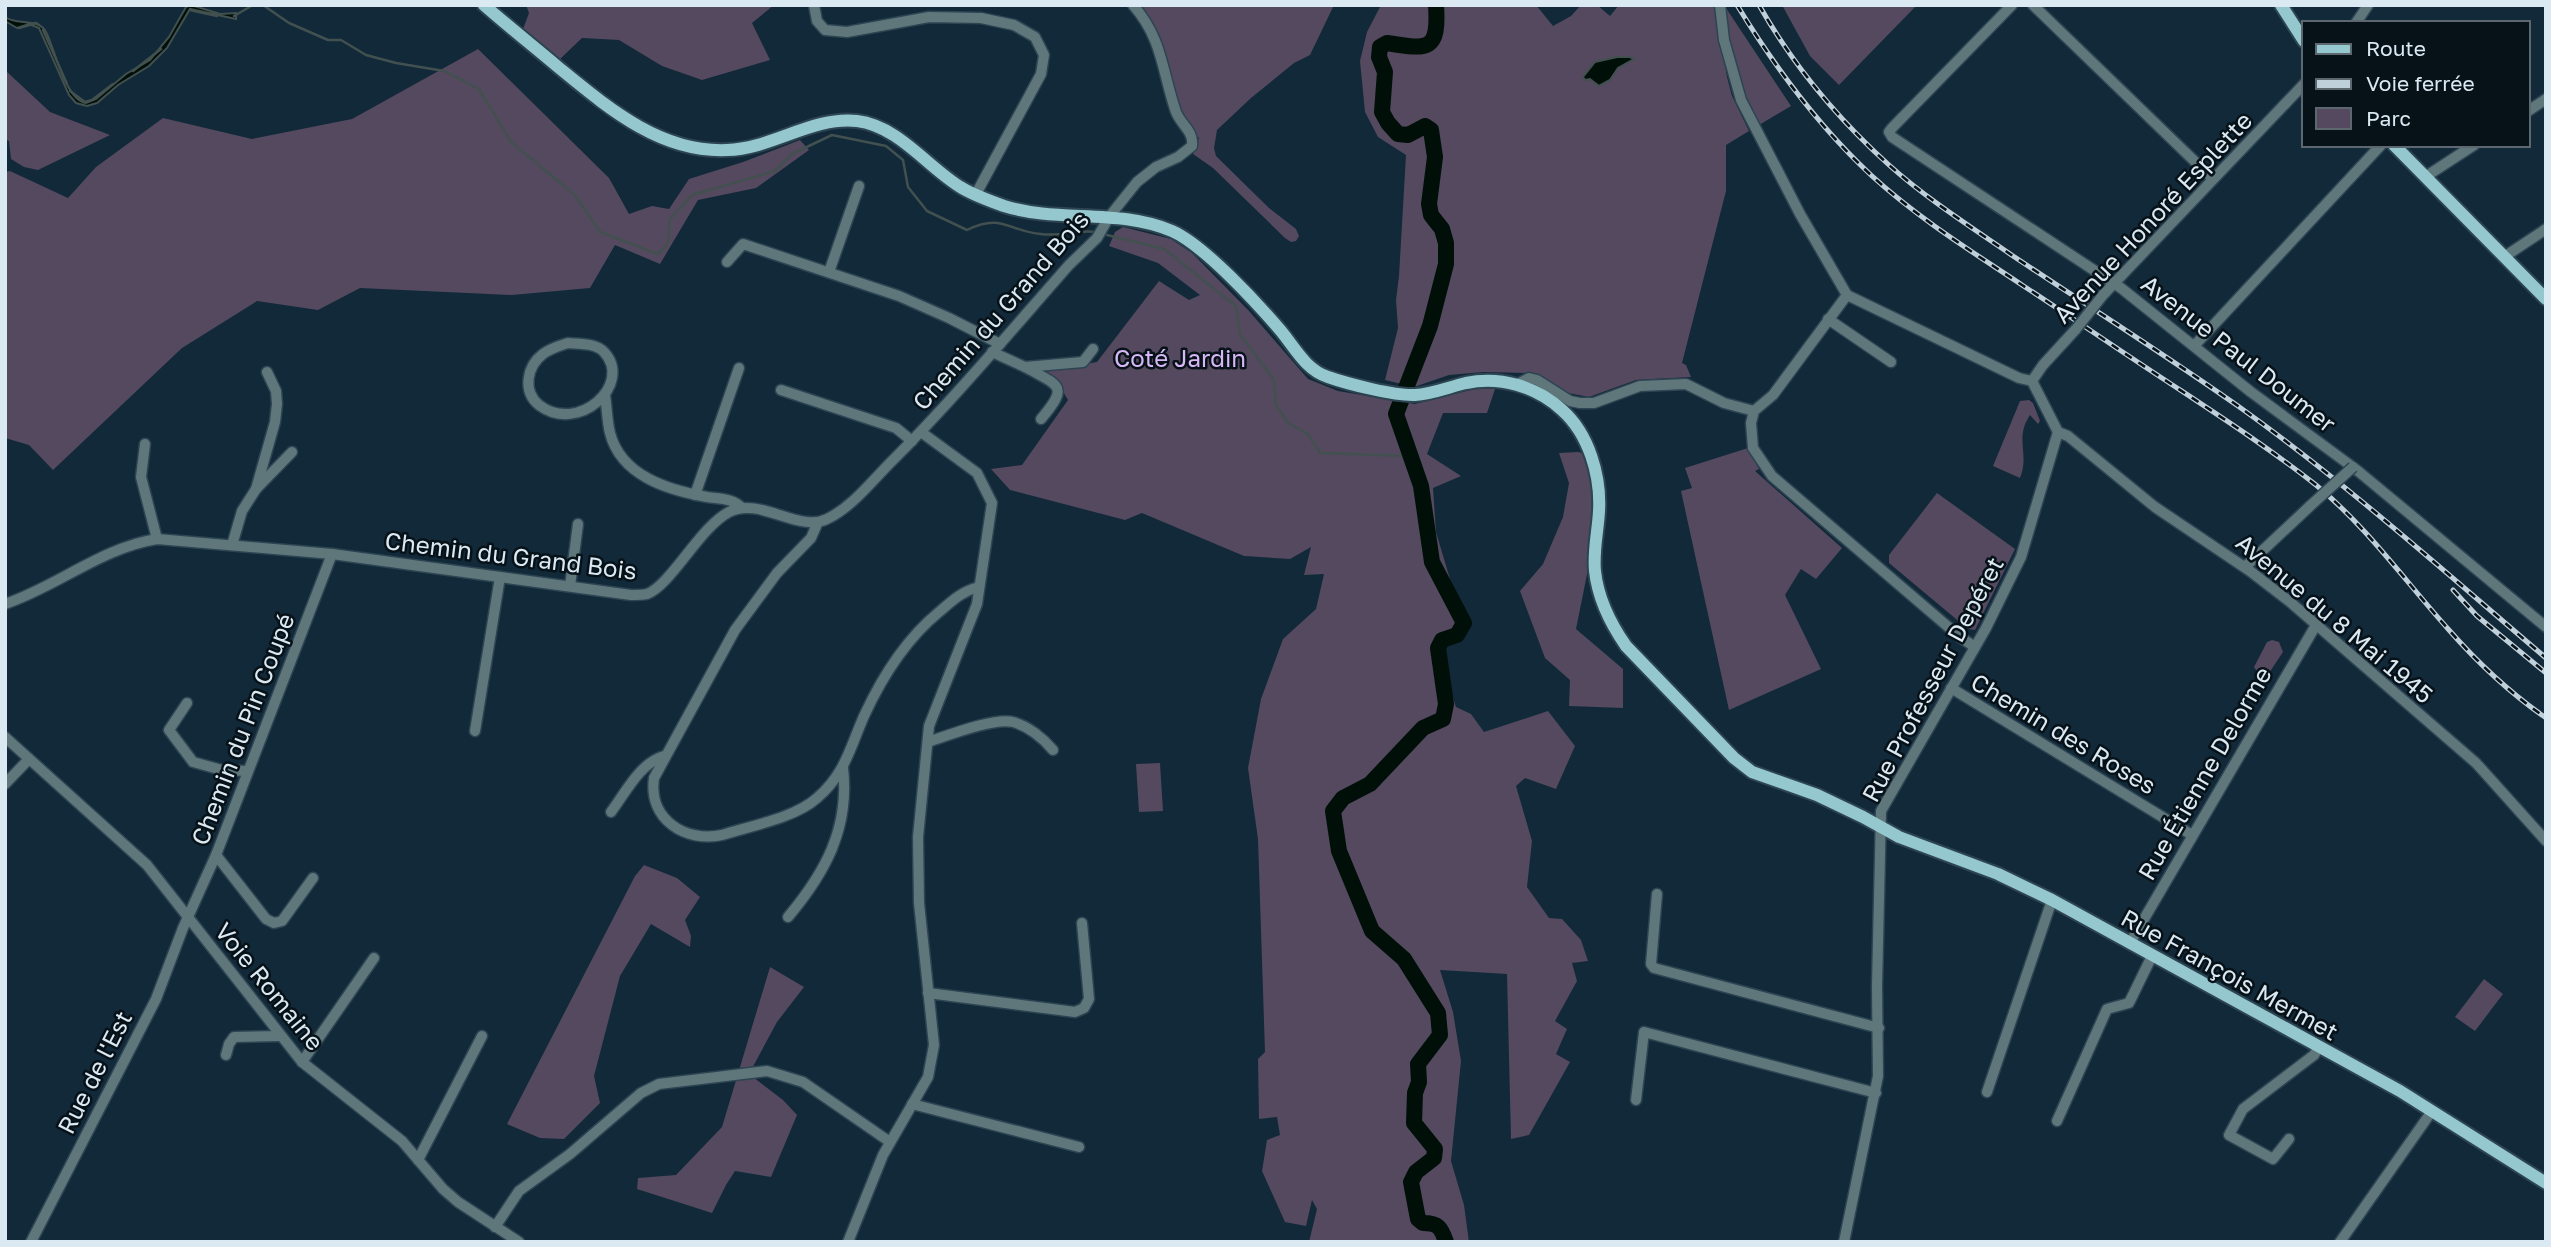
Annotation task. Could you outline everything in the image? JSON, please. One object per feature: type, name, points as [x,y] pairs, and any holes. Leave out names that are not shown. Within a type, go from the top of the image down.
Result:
[{"type":"main road","points":[[484,5],[601,102],[628,121],[677,144],[702,149],[747,148],[836,120],[862,122],[895,136],[963,189],[1005,206],[1042,213],[1109,217],[1172,231],[1190,241],[1211,259],[1279,328],[1303,361],[1325,377],[1410,396],[1470,382],[1497,380],[1517,384]]},
{"type":"main road","points":[[2281,5],[2302,38]]},
{"type":"main road","points":[[2396,147],[2546,299]]},
{"type":"main road","name":"Rue François Mermet","points":[[1517,384],[1542,395],[1563,410],[1579,430],[1592,456],[1599,508],[1595,570],[1601,599],[1612,625],[1626,646],[1734,758],[1752,772],[1817,795],[1899,837],[1977,866],[2052,900],[2406,1094],[2546,1184]]},
{"type":"street","points":[[814,5],[817,21],[825,30],[847,32],[929,17],[981,18],[1014,25],[1035,37],[1044,55],[1041,74],[976,194]]},
{"type":"street","name":"Chemin du Grand Bois","points":[[818,522],[828,519],[850,503],[921,432],[1099,233],[1137,182],[1156,167],[1187,152],[1192,146],[1193,139],[1177,116],[1155,37],[1133,5]]},
{"type":"street","points":[[1720,5],[1724,40],[1741,100],[1800,214],[1847,295],[2019,378],[2032,381]]},
{"type":"street","name":"Avenue Paul Doumer","points":[[2012,5],[1892,128],[1889,134],[1895,141],[2113,283],[2195,345],[2251,392],[2353,467],[2546,627]]},
{"type":"street","points":[[2033,5],[2213,179]]},
{"type":"street","points":[[2357,21],[2368,5]]},
{"type":"street","name":"Avenue Honoré Esplette","points":[[2032,381],[2113,283],[2302,86]]},
{"type":"street","points":[[2530,110],[2546,99]]},
{"type":"street","points":[[2195,345],[2379,147]]},
{"type":"street","points":[[2425,177],[2471,147]]},
{"type":"street","points":[[829,272],[859,186]]},
{"type":"street","points":[[2504,257],[2546,229]]},
{"type":"street","points":[[727,262],[743,244],[899,296],[1000,344]]},
{"type":"street","points":[[1847,295],[1778,389],[1754,411],[1750,435],[1753,448],[1772,476],[1975,647]]},
{"type":"street","points":[[1828,318],[1891,362]]},
{"type":"street","points":[[605,395],[592,407],[561,415],[545,409],[531,398],[527,386],[530,372],[540,356],[552,348],[568,343],[592,345],[604,352],[611,366],[611,383],[605,395],[610,432],[617,450],[628,465],[645,478],[695,495],[736,501],[742,508],[818,522],[811,538],[777,573],[735,630],[654,778],[652,791],[655,804],[667,822],[687,834],[699,837],[722,835],[807,806],[827,788],[843,768],[872,699],[911,639],[966,590],[979,587]]},
{"type":"street","points":[[1025,366],[1083,362],[1093,349]]},
{"type":"street","points":[[992,352],[1025,366],[1054,383],[1059,394],[1058,400],[1041,419]]},
{"type":"street","points":[[695,495],[739,368]]},
{"type":"street","points":[[256,489],[277,404],[276,391],[267,372]]},
{"type":"street","points":[[1517,384],[1529,378],[1537,380],[1570,401],[1594,404],[1640,386],[1686,384],[1714,399],[1754,411]]},
{"type":"street","name":"Avenue du 8 Mai 1945","points":[[2032,381],[2058,432],[2068,436],[2155,507],[2245,567],[2289,601],[2476,763],[2546,841]]},
{"type":"street","points":[[781,390],[896,428],[912,441]]},
{"type":"street","points":[[848,1242],[890,1142],[928,1077],[934,1045],[919,903],[918,837],[929,726],[977,604],[992,502],[977,473],[921,432]]},
{"type":"street","name":"Rue Professeur Depéret","points":[[1844,1242],[1876,1093],[1881,811],[1975,647],[2025,547],[2058,432]]},
{"type":"street","points":[[145,444],[141,477],[157,539]]},
{"type":"street","points":[[232,545],[242,511],[256,489],[292,452]]},
{"type":"street","points":[[2245,567],[2353,467]]},
{"type":"street","name":"Chemin du Grand Bois","points":[[5,604],[25,597],[104,554],[132,543],[157,539],[332,554],[631,595],[647,593],[659,585],[713,523],[730,511],[742,508]]},
{"type":"street","points":[[569,586],[578,524]]},
{"type":"street","name":"Chemin du Pin Coupé","points":[[187,918],[216,855],[332,554]]},
{"type":"street","points":[[475,731],[500,577]]},
{"type":"street","name":"Rue Étienne Delorme","points":[[2130,943],[2316,625]]},
{"type":"street","name":"Chemin des Roses","points":[[1951,688],[2192,835]]},
{"type":"street","points":[[187,703],[169,730],[193,762],[222,770],[248,771]]},
{"type":"street","points":[[928,742],[973,727],[1011,721],[1043,738],[1053,750]]},
{"type":"street","name":"Voie Romaine","points":[[5,737],[147,865],[302,1062],[402,1141],[451,1196],[519,1242]]},
{"type":"street","points":[[611,812],[645,766],[664,756]]},
{"type":"street","points":[[5,784],[29,759]]},
{"type":"street","points":[[788,917],[815,883],[833,846],[845,805],[843,768]]},
{"type":"street","points":[[216,855],[266,919],[274,923],[282,921],[313,878]]},
{"type":"street","points":[[1657,894],[1651,964],[1654,968],[1879,1028]]},
{"type":"street","points":[[1987,1092],[2052,900]]},
{"type":"street","name":"Rue de l'Est","points":[[31,1242],[156,999],[187,918]]},
{"type":"street","points":[[928,993],[1075,1012],[1084,1008],[1089,999],[1082,923]]},
{"type":"street","points":[[2057,1121],[2107,1009],[2129,1003],[2152,956]]},
{"type":"street","points":[[302,1062],[374,958]]},
{"type":"street","points":[[1636,1100],[1644,1032],[1876,1093]]},
{"type":"street","points":[[226,1055],[234,1037],[281,1036]]},
{"type":"street","points":[[418,1160],[482,1036]]},
{"type":"street","points":[[2289,1139],[2273,1159],[2229,1135],[2243,1109],[2314,1055],[2319,1047]]},
{"type":"street","points":[[495,1227],[519,1191],[586,1140],[641,1093],[659,1084],[767,1072],[803,1082],[890,1142]]},
{"type":"street","points":[[912,1104],[1079,1147]]},
{"type":"street","points":[[2340,1242],[2432,1111]]},
{"type":"green space","points":[[526,5],[774,5],[752,23],[770,60],[702,80],[662,66],[619,40],[582,38],[559,60],[523,29],[529,13]]},
{"type":"green space","points":[[1137,5],[1334,5],[1310,55],[1294,63],[1217,130],[1214,148],[1216,156],[1269,208],[1296,229],[1299,236],[1296,241],[1291,242],[1285,238],[1213,168],[1193,154],[1199,138],[1179,112],[1154,30]]},
{"type":"green space","points":[[1381,5],[1536,5],[1553,26],[1571,16],[1581,5],[1597,5],[1610,16],[1619,5],[1715,5],[1732,96],[1749,131],[1726,145],[1726,191],[1682,363],[1686,365],[1691,377],[1636,380],[1589,397],[1563,392],[1531,373],[1484,372],[1449,375],[1414,387],[1385,380],[1398,328],[1396,300],[1406,155],[1378,137],[1365,112],[1360,61],[1367,32]]},
{"type":"green space","points":[[1724,5],[1791,106],[1759,125],[1736,67]]},
{"type":"green space","points":[[1782,5],[1917,5],[1839,85],[1810,56]]},
{"type":"green space","points":[[478,49],[609,178],[629,214],[652,206],[669,209],[689,179],[800,140],[809,150],[756,188],[698,200],[660,264],[615,245],[590,288],[512,295],[360,288],[318,310],[257,301],[182,348],[53,470],[29,445],[5,438],[5,172],[10,171],[68,198],[96,167],[163,118],[252,139],[352,119]]},
{"type":"green space","points":[[5,70],[50,112],[110,135],[38,170],[24,167],[11,159],[9,141],[5,139]]},
{"type":"green space","name":"Coté Jardin","points":[[1123,227],[1171,239],[1192,253],[1249,311],[1308,379],[1338,391],[1415,404],[1478,388],[1495,389],[1487,413],[1443,413],[1427,454],[1461,476],[1433,488],[1436,532],[1463,623],[1437,651],[1456,707],[1471,714],[1484,732],[1548,711],[1575,746],[1556,789],[1525,778],[1516,786],[1532,841],[1527,887],[1549,918],[1562,919],[1581,940],[1588,961],[1572,963],[1577,981],[1555,1021],[1567,1029],[1556,1054],[1570,1062],[1529,1135],[1511,1139],[1507,974],[1440,970],[1453,1012],[1461,1061],[1451,1161],[1464,1205],[1469,1242],[1309,1242],[1317,1209],[1312,1200],[1306,1226],[1285,1222],[1262,1171],[1267,1140],[1280,1135],[1277,1117],[1259,1119],[1258,1059],[1265,1052],[1258,839],[1248,768],[1261,699],[1283,639],[1316,609],[1324,574],[1304,575],[1311,547],[1290,559],[1244,556],[1142,513],[1125,520],[1010,490],[991,469],[1022,465],[1068,400],[1059,385],[1039,372],[1097,362],[1159,281],[1189,300],[1200,295],[1158,263],[1109,246],[1115,232]]},
{"type":"green space","points":[[2029,400],[2033,403],[2040,421],[2038,424],[2030,415],[2025,424],[2022,439],[2024,461],[2020,478],[1993,466],[2020,401]]},
{"type":"green space","points":[[1748,448],[1759,469],[1755,471],[1842,548],[1816,579],[1801,569],[1785,595],[1821,669],[1729,710],[1681,491],[1692,488],[1685,468]]},
{"type":"green space","points":[[1578,452],[1592,456],[1598,520],[1576,629],[1623,669],[1623,708],[1569,706],[1570,680],[1545,658],[1520,591],[1543,564],[1563,517],[1569,483],[1559,453]]},
{"type":"green space","points":[[1937,493],[2015,549],[1975,630],[1968,629],[1889,563],[1889,555]]},
{"type":"green space","points":[[2267,642],[2279,642],[2283,652],[2267,676],[2260,676],[2254,667]]},
{"type":"green space","points":[[1160,763],[1163,811],[1139,812],[1136,764]]},
{"type":"green space","points":[[644,865],[677,878],[700,897],[685,920],[691,936],[690,947],[651,924],[620,976],[594,1076],[600,1103],[564,1139],[540,1138],[507,1124],[635,876]]},
{"type":"green space","points":[[770,967],[804,987],[777,1022],[749,1074],[783,1100],[797,1115],[771,1177],[735,1171],[712,1213],[637,1189],[638,1178],[676,1175],[722,1127]]},
{"type":"green space","points":[[2484,979],[2503,994],[2475,1031],[2455,1017]]},
{"type":"shaded area","points":[[191,5],[220,14],[236,13],[236,19],[190,9],[167,48],[149,66],[118,85],[97,103],[87,106],[76,103],[69,95],[39,28],[29,24],[17,28],[5,21],[5,17],[42,27],[66,84],[79,100],[86,103],[96,99],[126,74],[150,60],[169,37],[186,7]]},
{"type":"shaded area","points":[[1617,57],[1634,59],[1618,68],[1610,80],[1599,86],[1583,77],[1595,62]]},
{"type":"waterway","points":[[234,16],[253,5]]},
{"type":"waterway","points":[[263,5],[289,23],[328,40],[341,40],[366,55],[444,71],[479,89],[511,142],[575,195],[600,232],[658,254],[668,243],[670,219],[692,195],[775,171],[792,154],[832,135],[886,146],[903,160],[908,187],[927,211],[967,230],[979,225],[997,223],[1048,235],[1096,232]]},
{"type":"waterway","points":[[1436,5],[1436,31],[1428,44],[1413,46],[1387,43],[1380,47],[1379,57],[1385,72],[1382,112],[1388,123],[1398,134],[1408,135],[1425,126],[1431,130],[1435,157],[1429,204],[1431,215],[1442,229],[1446,243],[1446,264],[1430,326],[1396,414],[1421,486],[1432,562],[1464,623],[1457,635],[1442,640],[1438,648],[1446,704],[1443,719],[1423,728],[1370,784],[1343,798],[1333,811],[1339,851],[1372,931],[1404,959],[1438,1013],[1440,1035],[1418,1064],[1419,1082],[1415,1093],[1414,1123],[1435,1149],[1434,1158],[1416,1172],[1411,1182],[1418,1219],[1438,1227],[1446,1242]]},
{"type":"waterway","points":[[190,10],[217,16]]},
{"type":"waterway","points":[[19,28],[36,23],[39,25]]},
{"type":"waterway","points":[[43,30],[67,84]]},
{"type":"waterway","points":[[133,71],[161,49]]},
{"type":"waterway","points":[[70,91],[85,102],[92,100],[113,84]]},
{"type":"waterway","points":[[1103,234],[1164,249],[1236,306],[1240,334],[1274,380],[1276,405],[1288,423],[1308,434],[1320,453],[1411,456]]},
{"type":"railway","points":[[1737,5],[1799,96],[1872,176],[1945,233],[2243,432],[2316,485],[2369,536],[2471,654],[2507,688],[2546,718]]},
{"type":"railway","points":[[1759,5],[1786,49],[1818,90],[1852,129],[1904,177],[1965,223],[2278,435],[2395,529],[2546,658]]},
{"type":"railway","points":[[2453,590],[2477,616],[2546,673]]}]
